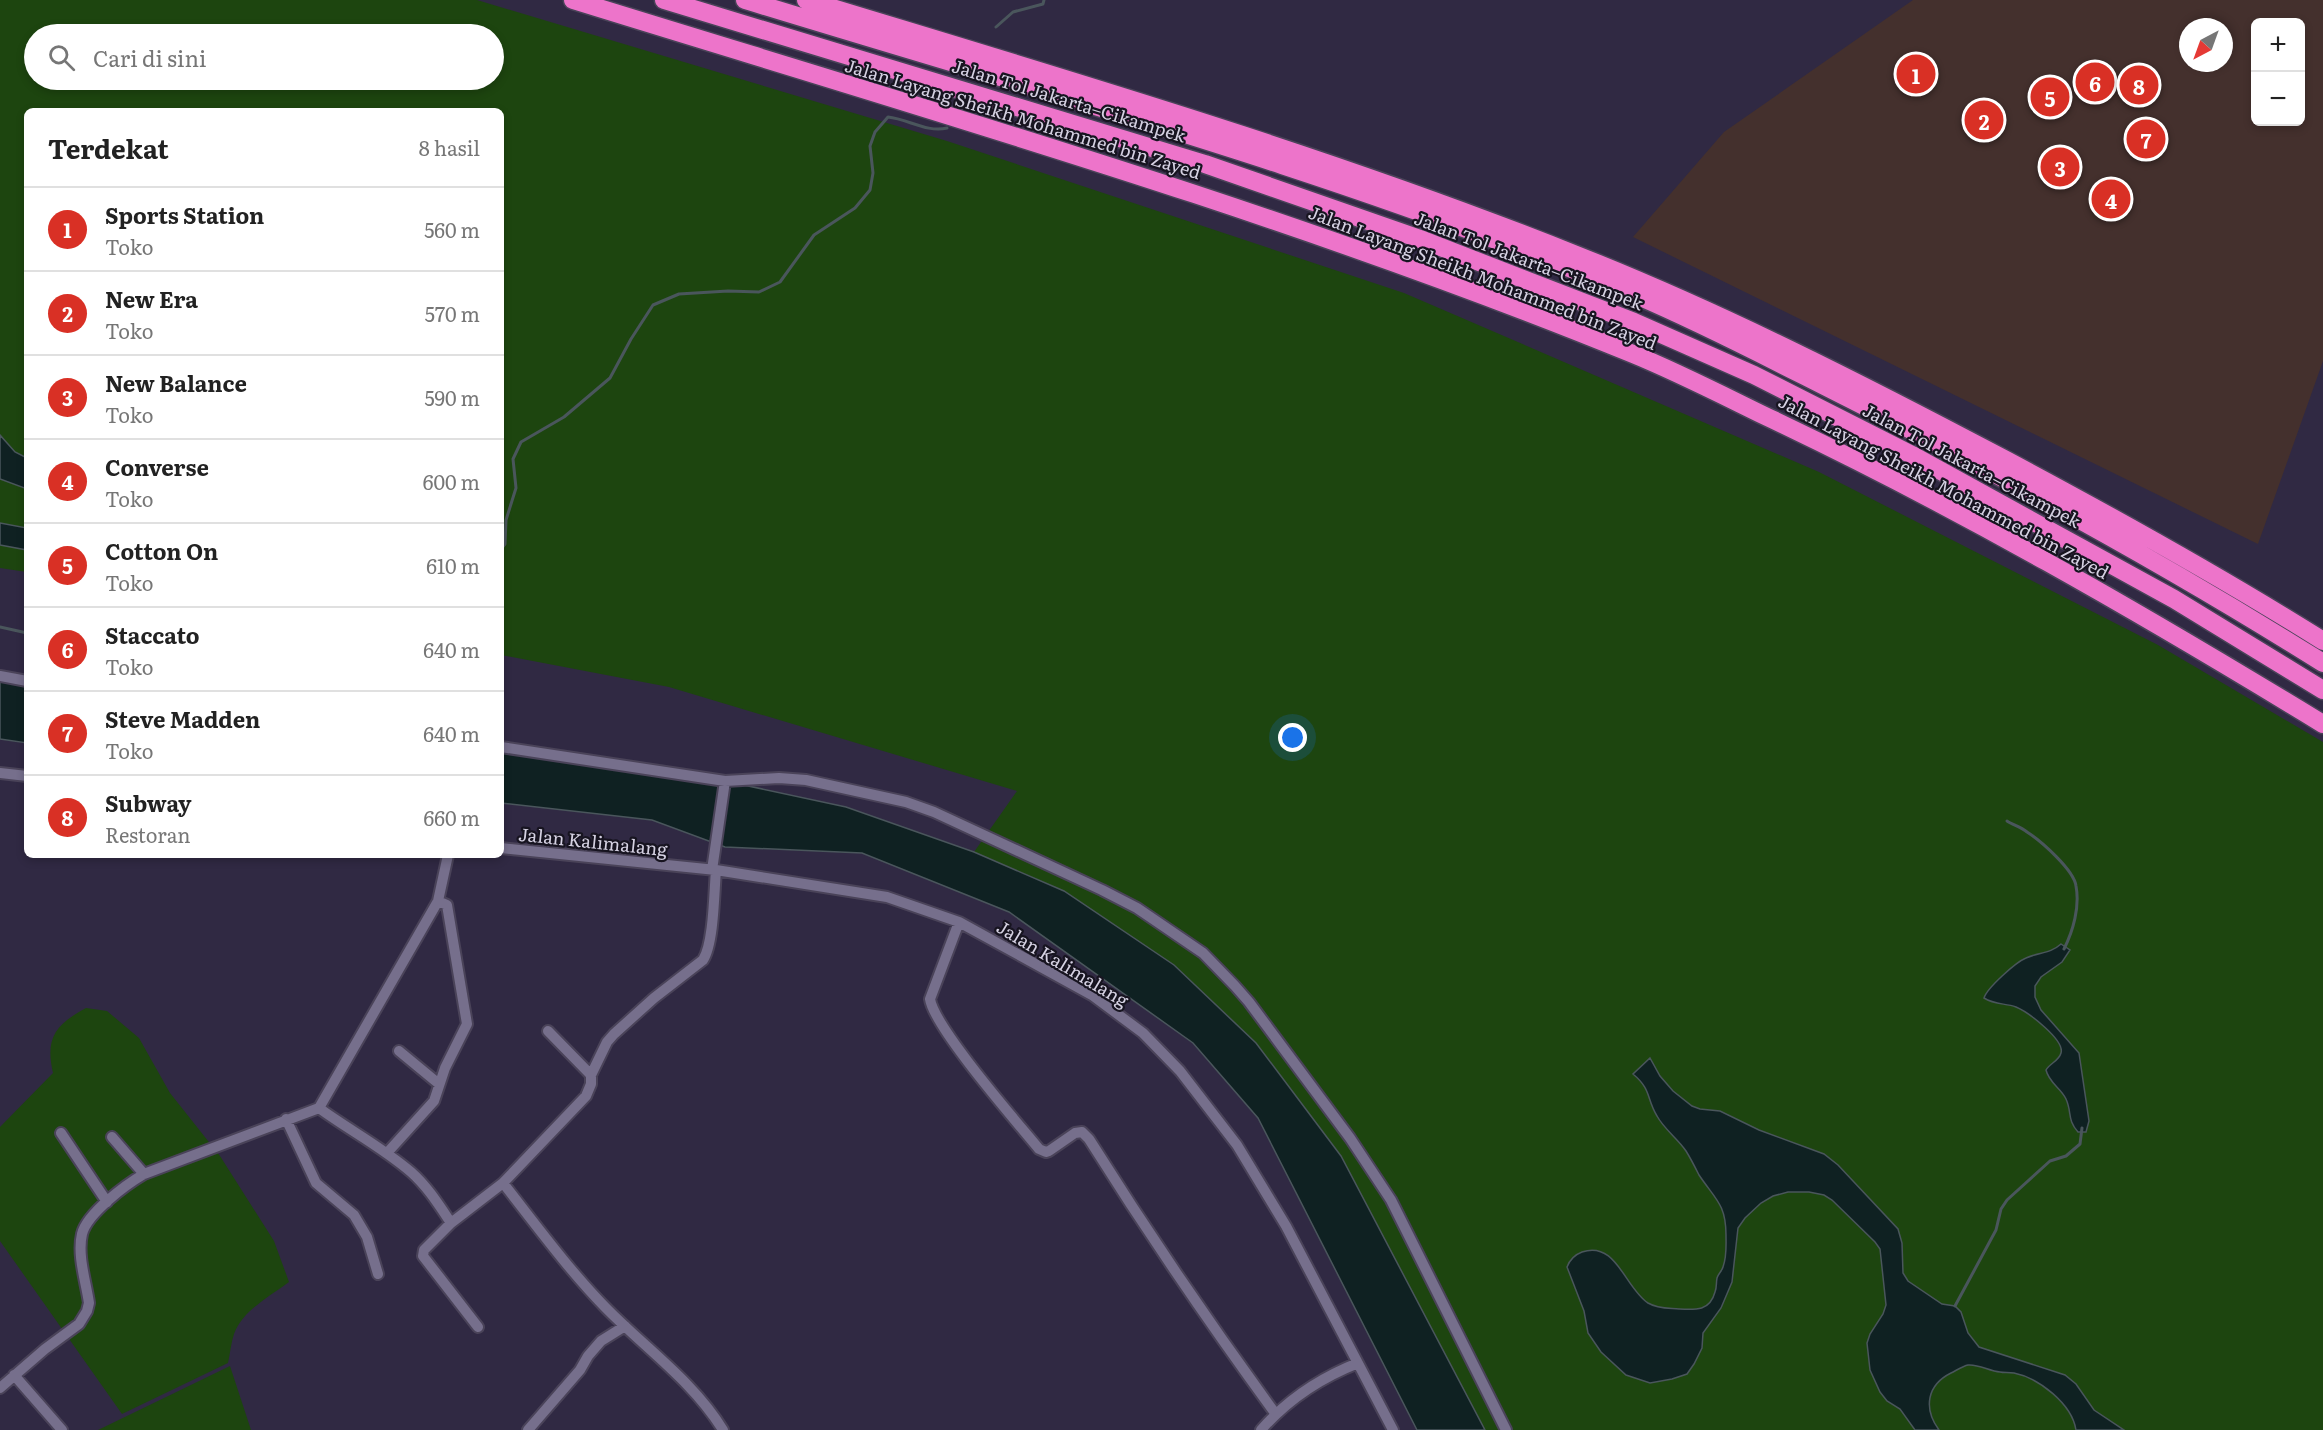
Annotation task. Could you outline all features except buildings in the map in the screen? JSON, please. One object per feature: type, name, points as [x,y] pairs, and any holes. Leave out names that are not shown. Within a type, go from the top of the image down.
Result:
[{"type":"highway","name":"Jalan Layang Sheikh Mohammed bin Zayed","points":[[573,0],[1191,192],[1410,268],[1637,355],[1846,454],[2062,569],[2323,724]]},
{"type":"highway","name":"Jalan Tol Jakarta–Cikampek","points":[[664,0],[1205,164],[1419,239],[1634,322],[1754,375],[1912,454],[2174,599],[2323,690]]},
{"type":"highway","name":"Jalan Tol Jakarta–Cikampek","points":[[745,0],[1284,165],[1447,222],[1640,297],[1730,337],[2028,491],[2144,554],[2323,663]]},
{"type":"highway","points":[[806,0],[1211,124],[1396,187],[1580,256],[1759,333],[1910,409],[2103,513],[2323,641]]},
{"type":"street","points":[[0,676],[24,680]]},
{"type":"street","points":[[504,748],[724,786],[779,778],[806,780],[919,806],[1120,899],[1169,928],[1203,953],[1249,1002],[1350,1138],[1391,1200],[1399,1221],[1506,1430]]},
{"type":"street","points":[[0,773],[24,776]]},
{"type":"street","points":[[478,1327],[423,1256],[424,1250],[451,1223],[503,1183],[586,1096],[591,1084],[591,1075],[607,1042],[614,1034],[654,998],[698,966],[706,955],[724,786]]},
{"type":"street","name":"Jalan Kalimalang","points":[[504,848],[714,866],[887,897],[959,922],[1083,990],[1143,1033],[1180,1071],[1237,1145],[1286,1226],[1393,1430]]},
{"type":"street","points":[[0,1388],[79,1324],[87,1311],[89,1303],[81,1248],[82,1233],[86,1224],[107,1202],[144,1174],[319,1108],[438,901],[447,858]]},
{"type":"street","points":[[387,1153],[434,1101],[439,1084],[467,1024],[447,905],[438,901]]},
{"type":"street","points":[[959,922],[930,999],[930,1004],[947,1033],[1039,1149],[1049,1151],[1075,1132],[1082,1132],[1089,1139],[1135,1214],[1220,1338],[1275,1413]]},
{"type":"street","points":[[548,1031],[591,1075]]},
{"type":"street","points":[[399,1051],[439,1084]]},
{"type":"street","points":[[319,1108],[387,1153],[412,1173],[428,1190],[451,1223]]},
{"type":"street","points":[[286,1119],[316,1183],[354,1215],[367,1236],[378,1274]]},
{"type":"street","points":[[61,1133],[107,1202]]},
{"type":"street","points":[[112,1137],[144,1174]]},
{"type":"street","points":[[503,1183],[576,1276],[686,1383],[710,1409],[723,1430]]},
{"type":"street","points":[[528,1430],[580,1370],[601,1341],[625,1326]]},
{"type":"street","points":[[1261,1430],[1275,1413],[1313,1384],[1358,1363]]},
{"type":"street","points":[[14,1375],[62,1430]]},
{"type":"shaded area","points":[[1913,0],[2323,0],[2323,361],[2258,544],[1633,237],[1724,132]]},
{"type":"shaded area","points":[[0,435],[15,452],[24,456],[24,488],[0,479]]},
{"type":"shaded area","points":[[0,523],[24,527],[24,549],[0,545]]},
{"type":"shaded area","points":[[0,674],[24,678],[24,743],[0,739]]},
{"type":"shaded area","points":[[504,747],[725,781],[846,807],[974,852],[1064,891],[1174,965],[1256,1043],[1341,1156],[1485,1430],[1417,1430],[1258,1118],[1193,1043],[1009,912],[862,853],[725,847],[652,820],[504,803]]},
{"type":"shaded area","points":[[2061,944],[2070,950],[2062,962],[2041,977],[2035,986],[2035,997],[2041,1010],[2079,1053],[2089,1121],[2086,1132],[2078,1132],[2075,1128],[2066,1099],[2046,1070],[2061,1053],[2061,1047],[2052,1034],[2022,1010],[1984,998],[1996,982],[2021,960],[2053,950]]},
{"type":"shaded area","points":[[1650,1058],[1660,1076],[1673,1091],[1692,1106],[1720,1111],[1759,1130],[1824,1154],[1838,1165],[1898,1229],[1902,1243],[1903,1273],[1908,1281],[1942,1304],[1955,1306],[1961,1312],[1968,1333],[1979,1347],[2065,1375],[2076,1384],[2094,1410],[2124,1430],[2076,1430],[2068,1411],[2044,1386],[2014,1373],[1968,1365],[1943,1378],[1932,1391],[1929,1405],[1939,1430],[1915,1430],[1900,1409],[1887,1401],[1880,1392],[1870,1370],[1867,1343],[1886,1305],[1880,1249],[1832,1200],[1824,1195],[1809,1192],[1788,1192],[1773,1196],[1761,1203],[1738,1228],[1732,1282],[1721,1308],[1703,1333],[1702,1348],[1687,1374],[1650,1383],[1626,1375],[1601,1352],[1588,1333],[1584,1311],[1567,1267],[1571,1260],[1582,1252],[1594,1250],[1603,1253],[1612,1259],[1648,1303],[1664,1308],[1691,1309],[1702,1308],[1710,1303],[1726,1255],[1722,1209],[1686,1151],[1660,1121],[1646,1090],[1633,1074]]},
{"type":"green space","points":[[0,0],[477,0],[947,141],[1404,293],[1819,472],[2158,645],[2323,742],[2323,1430],[1484,1430],[1256,1043],[1174,965],[1064,891],[974,852],[1017,791],[669,687],[504,656],[504,108],[24,108],[24,572],[0,568]]},
{"type":"green space","points":[[86,1008],[107,1011],[139,1038],[170,1093],[220,1156],[274,1241],[289,1282],[257,1305],[238,1325],[228,1363],[122,1414],[0,1241],[0,1127],[53,1073],[50,1050],[55,1034],[67,1020]]},
{"type":"green space","points":[[230,1366],[251,1430],[98,1430]]},
{"type":"waterway","points":[[996,27],[1013,12],[1043,4],[1044,0]]},
{"type":"waterway","points":[[504,545],[506,520],[516,488],[513,459],[521,442],[564,417],[610,378],[653,305],[679,294],[759,292],[780,282],[814,235],[855,208],[870,190],[873,173],[870,146],[875,132],[888,117],[932,129],[947,128]]},
{"type":"waterway","points":[[0,627],[24,632]]},
{"type":"waterway","points":[[2007,821],[2033,836],[2063,864],[2074,879],[2077,894],[2076,910],[2073,927],[2064,949]]},
{"type":"waterway","points":[[1955,1306],[1996,1230],[2001,1209],[2007,1200],[2050,1161],[2066,1156],[2080,1144],[2082,1128]]},
{"type":"place","name":"Sports Station","points":[[1916,74]]},
{"type":"place","name":"Staccato","points":[[2095,82]]},
{"type":"place","name":"Subway","points":[[2139,85]]},
{"type":"place","name":"Cotton On","points":[[2050,97]]},
{"type":"place","name":"New Era","points":[[1984,120]]},
{"type":"place","name":"Steve Madden","points":[[2146,139]]},
{"type":"place","name":"New Balance","points":[[2060,167]]},
{"type":"place","name":"Converse","points":[[2111,199]]}]
